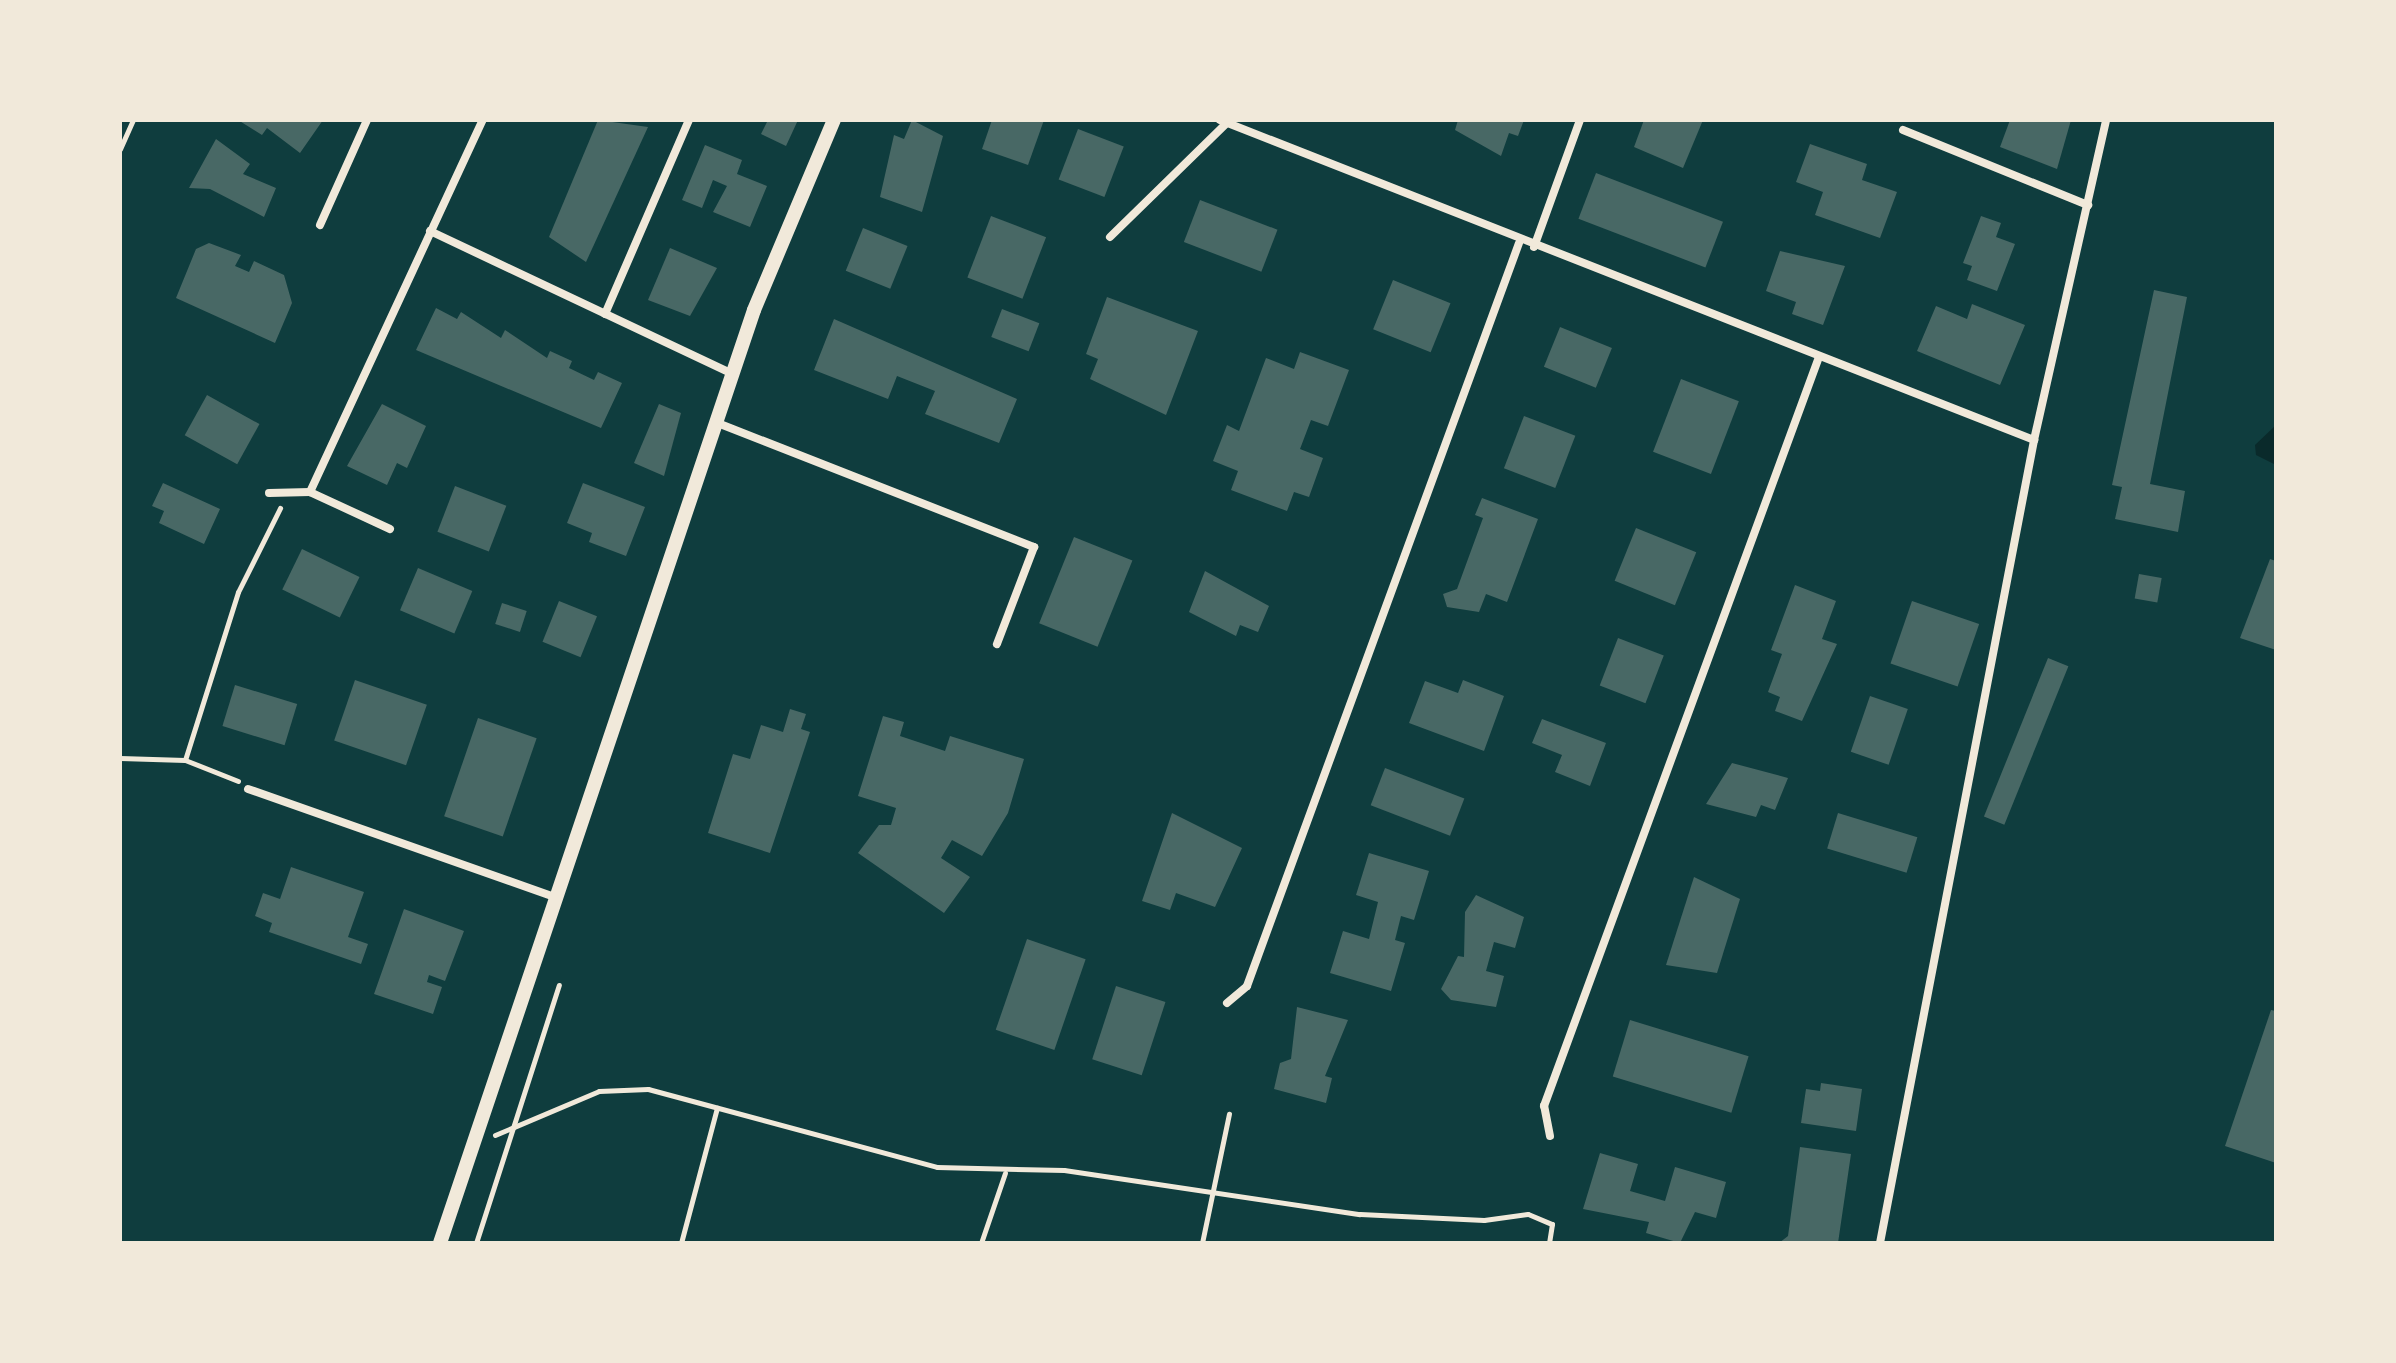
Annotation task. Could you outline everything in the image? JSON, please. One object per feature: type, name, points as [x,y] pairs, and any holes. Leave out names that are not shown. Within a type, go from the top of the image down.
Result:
[{"type":"street","points":[[320,225],[367,120]]},
{"type":"street","points":[[310,492],[483,120]]},
{"type":"street","points":[[605,314],[689,120]]},
{"type":"street","points":[[440,1243],[715,422],[834,120]]},
{"type":"street","points":[[1534,247],[1580,120]]},
{"type":"street","points":[[1880,1243],[2034,440],[2106,120]]},
{"type":"street","points":[[1110,237],[1226,121],[1519,243],[2034,440]]},
{"type":"street","points":[[1903,130],[2088,205]]},
{"type":"street","points":[[430,231],[732,374]]},
{"type":"street","points":[[1227,1003],[1247,986],[1519,243]]},
{"type":"street","points":[[1550,1136],[1544,1106],[1819,357]]},
{"type":"street","points":[[715,422],[1034,547],[997,644]]},
{"type":"street","points":[[269,493],[310,492],[390,529]]},
{"type":"street","points":[[248,789],[557,899]]},
{"type":"path","points":[[120,149],[133,120]]},
{"type":"path","points":[[185,760],[238,592],[288,493]]},
{"type":"path","points":[[120,758],[185,760],[226,772],[248,789]]},
{"type":"path","points":[[476,1243],[559,985]]},
{"type":"path","points":[[475,1142],[619,1089],[648,1089],[889,1157],[1005,1173],[1064,1170],[1360,1214],[1484,1220],[1528,1214],[1552,1224],[1549,1243]]},
{"type":"path","points":[[681,1243],[717,1108]]},
{"type":"path","points":[[1202,1243],[1229,1114]]},
{"type":"path","points":[[981,1243],[1005,1173]]},
{"type":"water","points":[[2276,425],[2276,465],[2256,455],[2255,445]]},
{"type":"building","points":[[238,120],[323,120],[300,153],[267,128],[262,135]]},
{"type":"building","points":[[598,120],[648,127],[586,262],[549,237]]},
{"type":"building","points":[[768,120],[798,120],[786,146],[761,134]]},
{"type":"building","points":[[912,120],[943,136],[922,212],[880,197],[894,135],[904,139]]},
{"type":"building","points":[[992,120],[1044,120],[1028,165],[982,149]]},
{"type":"building","points":[[1458,120],[1524,120],[1518,136],[1509,133],[1501,156],[1455,130]]},
{"type":"building","points":[[1644,120],[1703,120],[1683,168],[1634,147]]},
{"type":"building","points":[[2010,120],[2071,120],[2057,169],[2000,147]]},
{"type":"building","points":[[1078,129],[1124,147],[1104,197],[1059,179]]},
{"type":"building","points":[[216,139],[250,164],[243,174],[276,188],[264,217],[210,189],[189,188]]},
{"type":"building","points":[[1810,144],[1867,164],[1862,180],[1897,192],[1880,238],[1815,215],[1823,192],[1796,182]]},
{"type":"building","points":[[705,145],[742,160],[737,174],[767,186],[750,227],[713,212],[727,186],[713,180],[702,208],[682,200]]},
{"type":"building","points":[[1596,173],[1723,222],[1705,267],[1578,219]]},
{"type":"building","points":[[1200,200],[1277,230],[1261,272],[1184,242]]},
{"type":"building","points":[[991,216],[1046,237],[1022,299],[967,278]]},
{"type":"building","points":[[1981,216],[2001,223],[1996,237],[2015,244],[1997,291],[1967,280],[1972,266],[1963,263]]},
{"type":"building","points":[[863,228],[908,246],[890,289],[846,271]]},
{"type":"building","points":[[209,243],[241,255],[235,266],[249,272],[254,261],[284,275],[292,303],[275,343],[176,298],[196,249]]},
{"type":"building","points":[[670,248],[717,268],[690,316],[648,300]]},
{"type":"building","points":[[1780,251],[1845,266],[1823,325],[1792,314],[1796,302],[1766,291]]},
{"type":"building","points":[[1393,280],[1450,303],[1431,352],[1373,329]]},
{"type":"building","points":[[2154,290],[2187,297],[2150,484],[2185,491],[2178,532],[2115,519],[2122,487],[2112,485]]},
{"type":"building","points":[[1107,297],[1198,331],[1166,415],[1090,379],[1098,359],[1086,354]]},
{"type":"building","points":[[1972,304],[2025,325],[2000,385],[1917,351],[1936,306],[1967,319]]},
{"type":"building","points":[[436,308],[457,319],[461,312],[501,338],[505,330],[547,358],[550,351],[572,361],[569,368],[594,380],[598,372],[622,383],[601,428],[416,350]]},
{"type":"building","points":[[1002,309],[1039,323],[1029,351],[991,337]]},
{"type":"building","points":[[834,319],[1017,399],[999,443],[925,414],[935,391],[897,376],[888,399],[814,370]]},
{"type":"building","points":[[1560,327],[1612,348],[1596,388],[1544,367]]},
{"type":"building","points":[[1300,352],[1349,370],[1328,426],[1311,420],[1300,449],[1323,458],[1309,497],[1294,492],[1287,511],[1231,490],[1238,471],[1213,461],[1227,425],[1239,431],[1266,358],[1294,369]]},
{"type":"building","points":[[1681,379],[1739,401],[1711,474],[1653,452]]},
{"type":"building","points":[[207,395],[259,424],[237,464],[185,435]]},
{"type":"building","points":[[382,404],[426,426],[407,468],[397,463],[387,485],[347,466]]},
{"type":"building","points":[[659,404],[681,413],[664,476],[634,463]]},
{"type":"building","points":[[1524,416],[1575,436],[1555,488],[1504,468]]},
{"type":"building","points":[[163,483],[220,509],[204,544],[159,523],[164,511],[152,506]]},
{"type":"building","points":[[583,483],[645,507],[626,556],[589,542],[592,533],[567,523]]},
{"type":"building","points":[[455,486],[506,506],[489,551],[437,532]]},
{"type":"building","points":[[1482,498],[1538,519],[1507,602],[1486,594],[1479,612],[1447,607],[1443,594],[1457,589],[1483,518],[1475,515]]},
{"type":"building","points":[[1636,528],[1696,552],[1675,605],[1615,581]]},
{"type":"building","points":[[1074,537],[1132,561],[1098,647],[1039,623]]},
{"type":"building","points":[[302,549],[360,577],[340,618],[282,589]]},
{"type":"building","points":[[2270,559],[2276,561],[2276,650],[2240,638]]},
{"type":"building","points":[[418,568],[472,591],[454,633],[400,610]]},
{"type":"building","points":[[1205,571],[1269,606],[1258,632],[1240,625],[1236,636],[1189,612]]},
{"type":"building","points":[[2139,574],[2162,578],[2157,603],[2135,599]]},
{"type":"building","points":[[1795,585],[1836,601],[1822,639],[1837,644],[1802,721],[1775,711],[1780,697],[1768,692],[1782,654],[1771,650]]},
{"type":"building","points":[[559,601],[597,616],[581,657],[543,642]]},
{"type":"building","points":[[1912,601],[1979,624],[1958,687],[1891,663]]},
{"type":"building","points":[[502,603],[527,611],[520,632],[495,624]]},
{"type":"building","points":[[1618,638],[1664,656],[1645,703],[1600,686]]},
{"type":"building","points":[[2048,658],[2068,666],[2004,825],[1984,817]]},
{"type":"building","points":[[355,680],[427,705],[406,765],[334,741]]},
{"type":"building","points":[[1463,680],[1504,696],[1484,751],[1409,723],[1425,681],[1458,693]]},
{"type":"building","points":[[235,685],[297,704],[285,745],[222,726]]},
{"type":"building","points":[[1870,696],[1908,709],[1889,765],[1851,752]]},
{"type":"building","points":[[790,709],[806,714],[801,729],[810,732],[770,853],[708,833],[733,754],[750,759],[761,725],[783,732]]},
{"type":"building","points":[[883,716],[904,722],[900,736],[945,751],[950,736],[1024,759],[1008,813],[982,856],[952,840],[941,858],[970,877],[944,913],[858,853],[879,825],[891,825],[896,808],[858,796]]},
{"type":"building","points":[[478,718],[537,738],[503,837],[444,816]]},
{"type":"building","points":[[1542,719],[1606,743],[1590,786],[1555,772],[1562,755],[1532,743]]},
{"type":"building","points":[[1732,763],[1788,778],[1775,810],[1761,805],[1756,817],[1706,804]]},
{"type":"building","points":[[1385,768],[1464,798],[1450,836],[1371,805]]},
{"type":"building","points":[[1172,813],[1242,848],[1215,907],[1176,893],[1170,910],[1142,901]]},
{"type":"building","points":[[1838,813],[1917,837],[1907,873],[1827,848]]},
{"type":"building","points":[[1369,853],[1429,871],[1414,920],[1401,916],[1395,940],[1405,943],[1391,991],[1330,973],[1343,931],[1369,939],[1378,902],[1356,895]]},
{"type":"building","points":[[291,867],[364,892],[348,937],[368,944],[361,964],[269,932],[272,923],[255,916],[263,893],[280,899]]},
{"type":"building","points":[[1694,877],[1740,899],[1717,973],[1666,965]]},
{"type":"building","points":[[1476,895],[1524,917],[1515,948],[1494,942],[1486,971],[1504,976],[1496,1007],[1451,1000],[1441,989],[1458,956],[1464,957],[1465,912]]},
{"type":"building","points":[[404,909],[464,931],[445,981],[429,975],[427,982],[442,987],[433,1014],[374,994]]},
{"type":"building","points":[[1027,939],[1086,959],[1054,1050],[996,1030]]},
{"type":"building","points":[[1116,986],[1165,1002],[1142,1075],[1092,1059]]},
{"type":"building","points":[[1297,1007],[1348,1020],[1325,1076],[1332,1078],[1326,1103],[1274,1089],[1280,1063],[1291,1059]]},
{"type":"building","points":[[2271,1010],[2276,1011],[2276,1163],[2225,1146]]},
{"type":"building","points":[[1630,1020],[1749,1056],[1731,1113],[1613,1076]]},
{"type":"building","points":[[1821,1083],[1862,1089],[1856,1131],[1801,1123],[1806,1089],[1820,1091]]},
{"type":"building","points":[[1800,1147],[1851,1154],[1838,1243],[1779,1243],[1788,1236]]},
{"type":"building","points":[[1600,1153],[1638,1164],[1630,1191],[1665,1201],[1675,1167],[1726,1182],[1716,1218],[1695,1212],[1680,1243],[1646,1233],[1649,1222],[1583,1209]]}]
